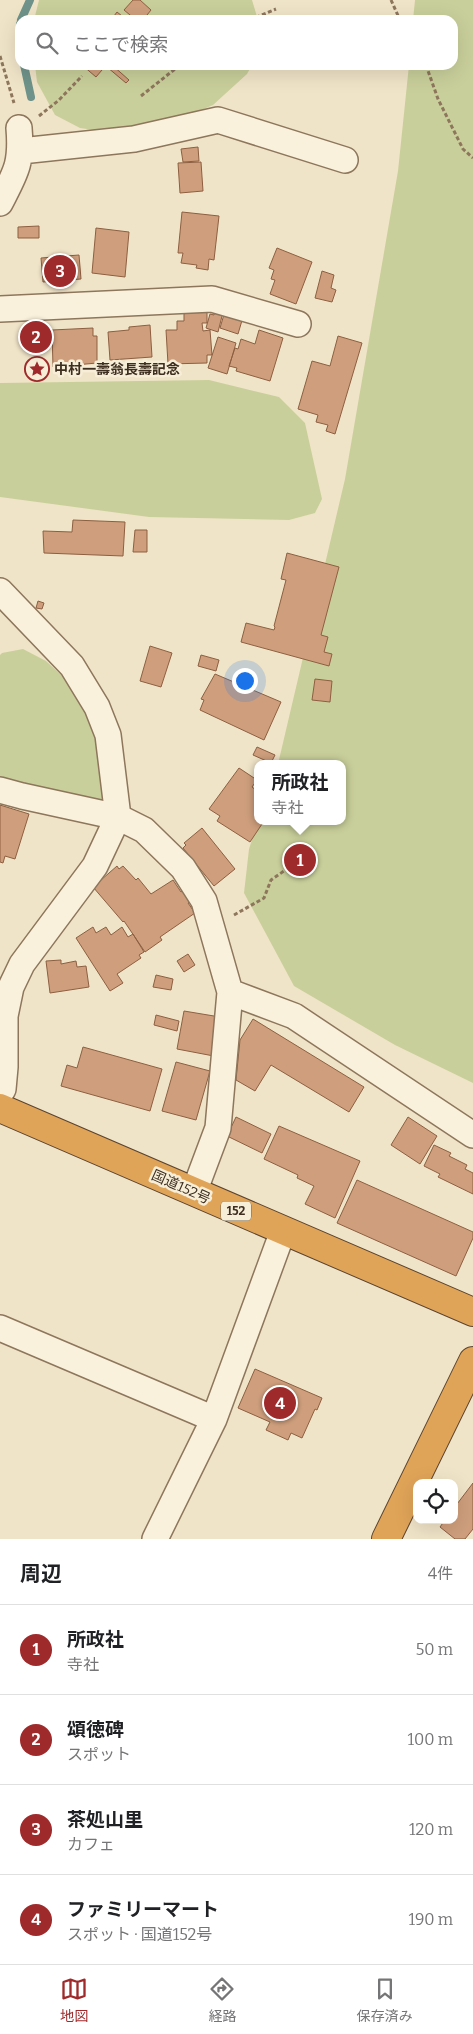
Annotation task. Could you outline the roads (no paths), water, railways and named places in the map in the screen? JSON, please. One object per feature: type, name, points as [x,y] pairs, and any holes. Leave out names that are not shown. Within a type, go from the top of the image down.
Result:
[{"type":"highway","name":"国道152号","points":[[0,1108],[473,1312]]},
{"type":"highway","points":[[386,1539],[473,1361]]},
{"type":"street","points":[[0,203],[17,167],[20,140],[134,139],[218,120],[345,160]]},
{"type":"street","points":[[0,309],[212,299],[298,324]]},
{"type":"street","points":[[0,591],[72,666],[96,707],[108,735],[118,816],[95,866],[22,964],[11,987],[5,1016],[5,1067],[3,1089],[0,1094]]},
{"type":"street","points":[[0,790],[118,816],[144,830],[183,868],[204,901],[230,992],[218,1128],[194,1192]]},
{"type":"street","points":[[230,992],[294,1016],[473,1135]]},
{"type":"street","points":[[155,1539],[214,1419],[283,1231]]},
{"type":"street","points":[[0,1328],[214,1419]]},
{"type":"waterway","points":[[23,15],[30,0]]},
{"type":"waterway","points":[[25,70],[31,97]]},
{"type":"place","name":"茶処山里","points":[[60,271]]},
{"type":"place","name":"頌徳碑","points":[[36,337]]},
{"type":"place","name":"中村一壽翁長壽記念","points":[[37,369]]},
{"type":"place","name":"所政社","points":[[300,860]]},
{"type":"place","name":"ファミリーマート","points":[[280,1403]]}]
